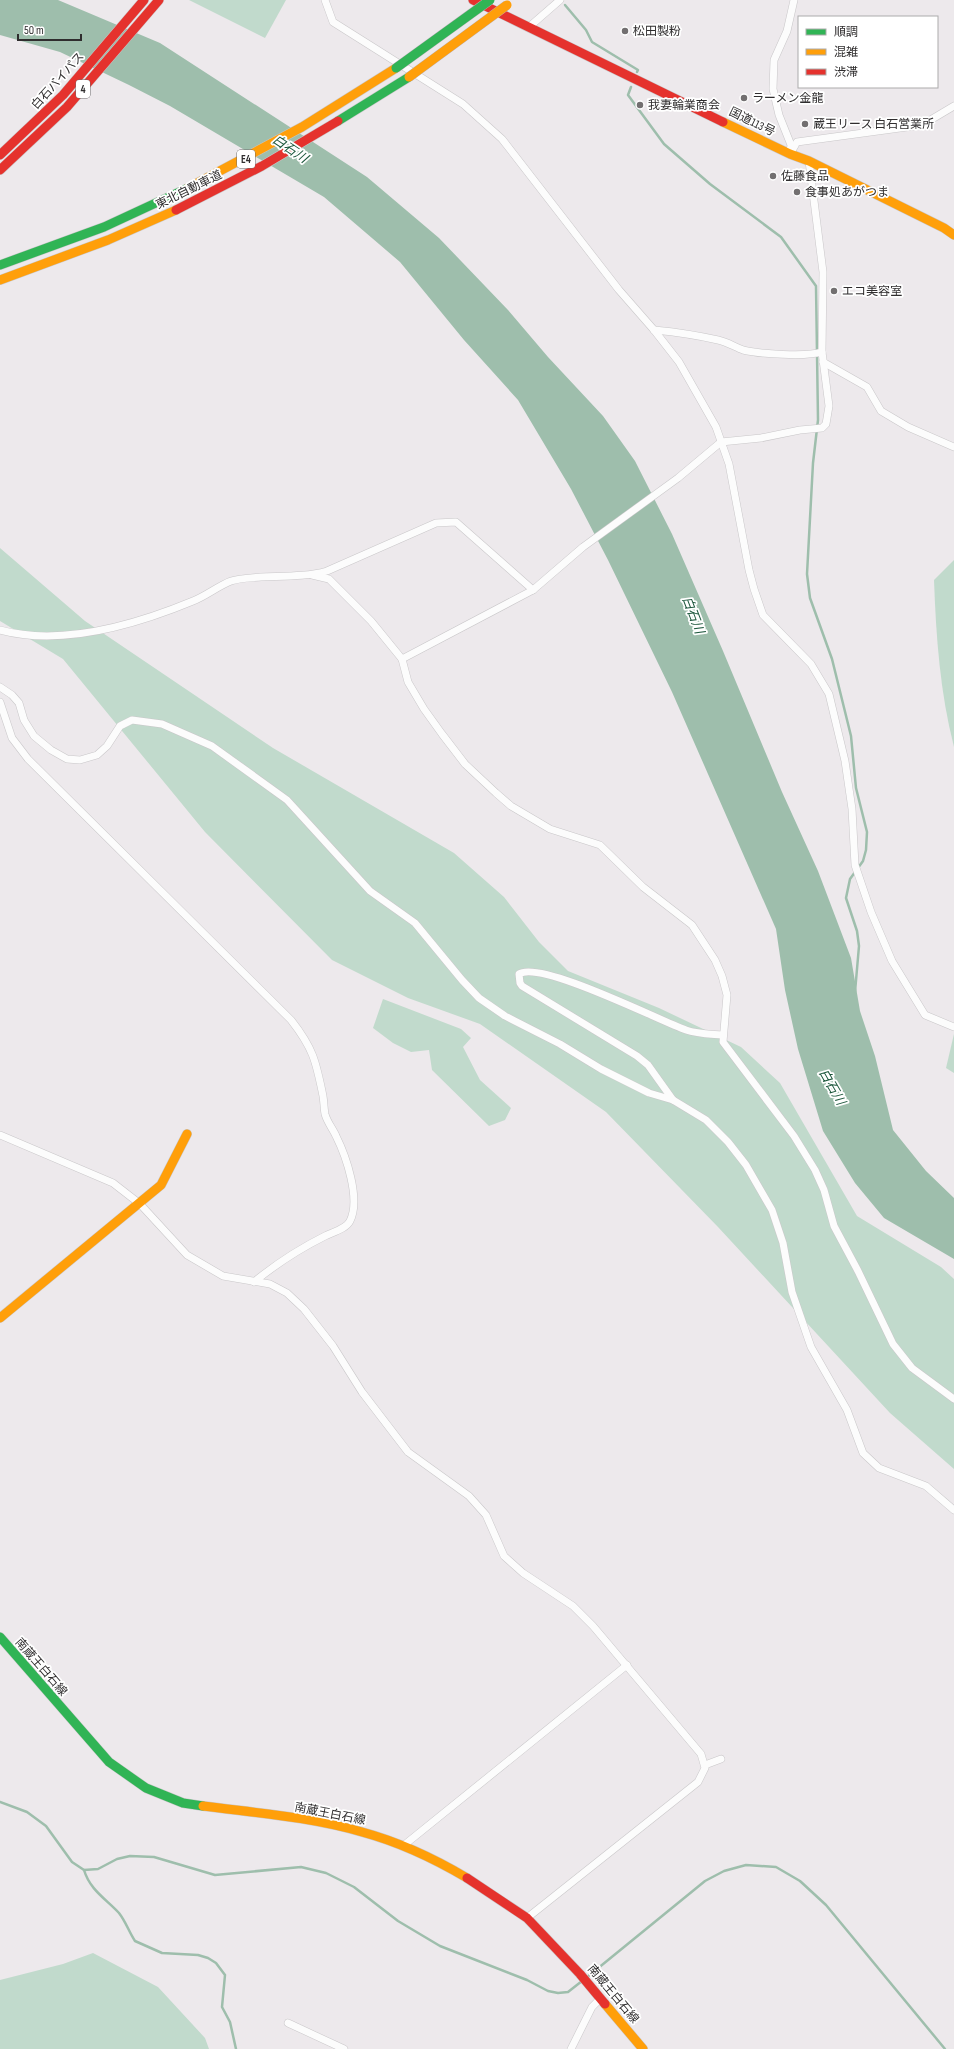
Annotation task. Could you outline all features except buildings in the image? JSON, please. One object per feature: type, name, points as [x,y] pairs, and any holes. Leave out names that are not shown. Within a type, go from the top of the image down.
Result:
[{"type":"main road","name":"白石バイパス","points":[[0,155],[63,95],[144,0]]},
{"type":"main road","name":"白石バイパス","points":[[0,170],[67,107],[159,0]]},
{"type":"main road","points":[[67,107],[106,75],[167,0]]},
{"type":"main road","name":"国道113号","points":[[473,0],[790,154],[809,161],[944,228],[954,235]]},
{"type":"main road","name":"東北自動車道","points":[[0,265],[88,233],[180,192],[290,135],[396,68],[490,0]]},
{"type":"main road","name":"東北自動車道","points":[[0,280],[102,244],[242,178],[303,144],[409,77],[510,2]]},
{"type":"main road","points":[[0,1318],[140,1204],[161,1185],[187,1134]]},
{"type":"main road","name":"南蔵王白石線","points":[[0,1637],[109,1762],[146,1788],[183,1803],[325,1823],[363,1832],[403,1846],[438,1861],[480,1886],[527,1918],[580,1974],[643,2049]]},
{"type":"street","points":[[325,0],[333,22],[463,104],[502,138],[619,290],[654,330],[683,369],[710,416],[729,464],[749,570],[758,604],[763,615],[811,664],[829,694],[845,761],[852,809],[858,874],[892,961],[925,1015],[954,1027]]},
{"type":"street","points":[[529,27],[560,0]]},
{"type":"street","points":[[790,154],[791,145],[779,115],[773,89],[774,60],[787,31],[794,0]]},
{"type":"street","points":[[790,154],[796,142],[922,125],[954,106]]},
{"type":"street","points":[[809,161],[823,272],[817,354],[823,362],[867,387],[881,410],[908,427],[954,447]]},
{"type":"street","points":[[654,330],[683,333],[732,344],[742,349],[761,352],[817,354]]},
{"type":"street","points":[[402,659],[533,590],[583,546],[671,482],[721,442],[822,428],[826,424],[829,406],[823,362]]},
{"type":"street","points":[[0,630],[56,636],[84,634],[126,625],[194,601],[231,581],[247,578],[312,575],[340,566],[436,523],[456,522],[533,590]]},
{"type":"street","points":[[312,575],[329,579],[343,591],[371,621],[402,659],[408,682],[424,709],[465,764],[496,793],[511,806],[550,829],[600,845],[643,887],[692,925],[715,960],[722,976],[727,995],[722,1035],[723,1042],[794,1136],[815,1170],[824,1190],[830,1216],[836,1230],[858,1271],[893,1344],[912,1368],[954,1399]]},
{"type":"street","points":[[0,687],[12,695],[19,703],[24,720],[34,736],[51,750],[67,759],[80,760],[97,755],[107,746],[120,726],[132,720],[162,724],[212,746],[287,800],[370,891],[415,924],[452,969],[479,998],[505,1016],[560,1044],[601,1069],[649,1093],[673,1100],[706,1120],[728,1142],[746,1165],[772,1210],[780,1231],[792,1292],[811,1347],[847,1410],[863,1453],[879,1468],[926,1486],[954,1510]]},
{"type":"street","points":[[0,702],[12,738],[28,759],[291,1020],[307,1040],[314,1056],[324,1098],[325,1115],[336,1136],[349,1170],[354,1202],[353,1213],[350,1222],[342,1228],[313,1242],[281,1261],[254,1282]]},
{"type":"street","points":[[673,1100],[648,1065],[628,1050],[522,986],[520,983],[520,974],[526,971],[556,976],[686,1030],[722,1035]]},
{"type":"street","points":[[0,1135],[113,1183],[140,1204],[187,1255],[223,1276],[275,1286],[287,1293],[298,1303],[333,1346],[362,1392],[408,1452],[469,1496],[486,1515],[504,1556],[523,1573],[573,1606],[593,1626],[701,1754],[705,1765],[703,1774],[698,1782],[527,1918]]},
{"type":"street","points":[[403,1846],[627,1665]]},
{"type":"street","points":[[705,1765],[721,1759]]},
{"type":"street","points":[[571,2049],[592,2008],[601,1998]]},
{"type":"street","points":[[288,2023],[344,2049]]},
{"type":"shaded area","points":[[189,0],[286,0],[265,38]]},
{"type":"shaded area","points":[[0,548],[85,621],[273,748],[454,853],[504,897],[539,942],[568,971],[659,1008],[741,1047],[780,1083],[857,1216],[941,1267],[954,1279],[954,1469],[890,1413],[718,1227],[606,1112],[480,1024],[408,998],[332,960],[205,832],[63,659],[0,621]]},
{"type":"shaded area","points":[[954,560],[954,747],[942,685],[934,580]]},
{"type":"shaded area","points":[[383,999],[461,1029],[471,1038],[463,1047],[480,1080],[511,1108],[505,1120],[489,1126],[432,1070],[429,1050],[411,1052],[393,1043],[373,1028]]},
{"type":"shaded area","points":[[954,1034],[954,1073],[946,1068]]},
{"type":"shaded area","points":[[93,1953],[158,1987],[205,2038],[209,2049],[0,2049],[0,1980],[63,1964]]},
{"type":"water","name":"白石川","points":[[0,0],[58,0],[160,43],[367,177],[439,238],[508,310],[548,357],[603,416],[635,461],[672,534],[782,792],[818,871],[851,958],[860,1011],[875,1056],[893,1130],[926,1171],[954,1198],[954,1259],[884,1218],[855,1183],[823,1131],[798,1049],[785,990],[776,929],[672,692],[608,560],[571,489],[518,400],[464,340],[400,262],[324,197],[170,106],[129,85],[60,52],[0,35]]},
{"type":"waterway","points":[[565,5],[586,30],[592,42],[638,70],[637,72]]},
{"type":"waterway","points":[[631,87],[628,95],[664,144],[710,184],[781,237],[816,286],[818,420],[813,463],[807,574],[810,598],[832,659],[851,736],[856,788],[867,832],[866,850],[863,861],[850,879],[846,898],[857,931],[859,946],[855,992]]},
{"type":"waterway","points":[[0,1802],[27,1812],[46,1826],[72,1862],[84,1870],[98,1869],[117,1859],[130,1856],[154,1857],[215,1875],[301,1867],[326,1873],[354,1887],[398,1921],[440,1946],[527,1980],[548,1991],[558,1993],[568,1992],[582,1981]]},
{"type":"waterway","points":[[586,1978],[705,1881],[724,1871],[746,1865],[776,1867],[800,1881],[826,1905],[945,2049]]},
{"type":"waterway","points":[[84,1870],[94,1889],[119,1913],[135,1941],[162,1953],[198,1955],[208,1958],[216,1963],[225,1975],[222,2007],[230,2022],[236,2049]]},
{"type":"traffic: fast","points":[[396,68],[490,0]]},
{"type":"traffic: fast","points":[[338,121],[409,77]]},
{"type":"traffic: fast","points":[[0,265],[104,227],[188,188]]},
{"type":"traffic: fast","points":[[0,1637],[109,1762],[146,1788],[183,1803],[203,1806]]},
{"type":"traffic: slow","points":[[409,77],[507,5]]},
{"type":"traffic: slow","points":[[188,188],[302,127],[396,68]]},
{"type":"traffic: slow","points":[[723,122],[790,154],[809,161],[944,228],[954,235]]},
{"type":"traffic: slow","points":[[0,280],[108,240],[176,210]]},
{"type":"traffic: slow","points":[[0,1318],[161,1185],[187,1134]]},
{"type":"traffic: slow","points":[[203,1806],[303,1819],[362,1832],[390,1841],[416,1852],[467,1878]]},
{"type":"traffic: slow","points":[[605,2004],[643,2049]]},
{"type":"traffic: jam","points":[[0,155],[63,95],[144,0]]},
{"type":"traffic: jam","points":[[0,170],[67,107],[159,0]]},
{"type":"traffic: jam","points":[[473,0],[723,122]]},
{"type":"traffic: jam","points":[[176,210],[262,166],[338,121]]},
{"type":"traffic: jam","points":[[467,1878],[527,1918],[580,1974],[605,2004]]},
{"type":"place","name":"松田製粉","points":[[625,31]]},
{"type":"place","name":"ラーメン金龍","points":[[744,98]]},
{"type":"place","name":"我妻輪業商会","points":[[640,105]]},
{"type":"place","name":"蔵王リース 白石営業所","points":[[805,124]]},
{"type":"place","name":"佐藤食品","points":[[773,176]]},
{"type":"place","name":"食事処あがつま","points":[[797,192]]},
{"type":"place","name":"エコ美容室","points":[[834,291]]}]
